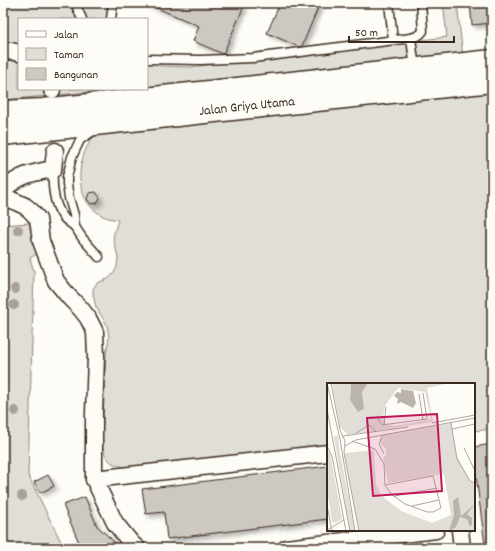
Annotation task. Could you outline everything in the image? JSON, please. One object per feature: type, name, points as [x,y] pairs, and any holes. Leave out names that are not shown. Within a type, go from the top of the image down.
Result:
[{"type":"main road","name":"Jalan Griya Utama","points":[[3,112],[51,109],[492,61]]},
{"type":"main road","name":"Jalan Griya Utama","points":[[3,134],[492,81]]},
{"type":"street","points":[[3,52],[11,50],[18,54]]},
{"type":"street","points":[[3,190],[12,182],[29,174],[53,169],[55,151]]},
{"type":"street","points":[[3,196],[25,206],[32,211],[38,219],[41,241],[56,281],[88,318],[95,332],[94,479],[115,523],[137,548]]},
{"type":"street","points":[[94,479],[327,453]]},
{"type":"street","points":[[286,548],[428,531]]},
{"type":"street","points":[[460,531],[462,548]]},
{"type":"lane","points":[[75,3],[82,18]]},
{"type":"lane","points":[[111,18],[113,3]]},
{"type":"lane","points":[[389,3],[393,40]]},
{"type":"lane","points":[[148,59],[200,60],[253,58],[411,38],[418,36],[423,31],[421,3]]},
{"type":"lane","points":[[411,38],[416,69]]},
{"type":"lane","points":[[75,227],[74,215],[67,184],[67,177],[72,157],[80,140],[106,123]]},
{"type":"lane","points":[[53,169],[52,180],[56,203],[62,215],[75,227],[83,239],[99,257]]},
{"type":"green space","points":[[3,3],[111,3],[114,18],[18,18],[18,90],[110,90],[3,100]]},
{"type":"green space","points":[[443,3],[457,3],[463,57],[148,87],[148,60],[160,66],[190,67],[447,37]]},
{"type":"green space","points":[[492,81],[492,429],[475,431],[475,383],[327,383],[327,447],[141,467],[117,465],[109,460],[102,444],[106,354],[109,337],[107,325],[96,307],[93,289],[97,283],[108,279],[117,267],[118,257],[113,237],[118,220],[103,216],[94,210],[83,194],[80,176],[83,156],[90,141],[98,132]]},
{"type":"green space","points":[[29,223],[40,252],[30,258],[34,272],[28,475],[64,548],[3,548],[3,225]]},
{"type":"building","points":[[145,3],[237,3],[244,6],[223,54],[193,41],[199,26]]},
{"type":"building","points":[[280,3],[320,3],[302,46],[299,47],[267,33]]},
{"type":"building","points":[[470,3],[492,3],[492,23],[472,25]]},
{"type":"building","points":[[96,192],[100,198],[97,203],[91,204],[87,199],[89,193]]},
{"type":"building","points":[[492,444],[492,545],[485,545],[475,468],[475,447]]},
{"type":"building","points":[[327,466],[327,519],[167,539],[164,512],[146,514],[142,489]]},
{"type":"building","points":[[48,475],[54,486],[40,493],[34,482]]},
{"type":"building","points":[[85,497],[97,526],[121,548],[83,548],[80,545],[63,505]]}]
